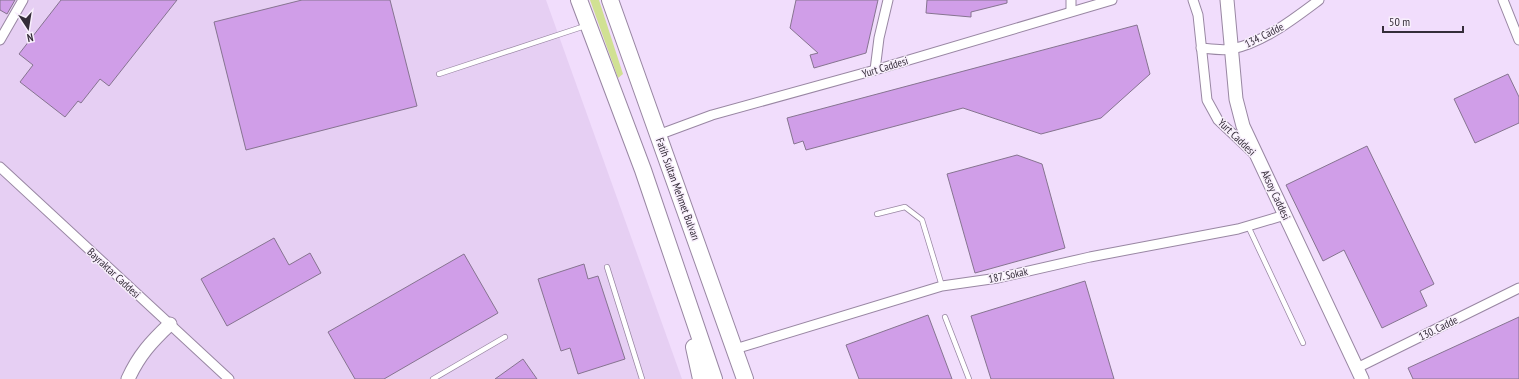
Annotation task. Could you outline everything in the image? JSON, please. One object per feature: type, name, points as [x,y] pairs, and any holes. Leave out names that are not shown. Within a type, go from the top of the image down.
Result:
[{"type":"highway","points":[[579,0],[643,170],[714,379]]},
{"type":"highway","name":"Fatih Sultan Mehmet Bulvarı","points":[[610,0],[745,379]]},
{"type":"highway","points":[[689,306],[695,358],[701,379]]},
{"type":"street","points":[[0,40],[23,0]]},
{"type":"street","points":[[875,70],[879,38],[888,0]]},
{"type":"street","points":[[1071,0],[1071,11]]},
{"type":"street","name":"Yurt Caddesi","points":[[658,135],[712,115],[875,70],[1112,0]]},
{"type":"street","name":"Yurt Caddesi","points":[[1193,0],[1198,15],[1207,100],[1218,120],[1259,158]]},
{"type":"street","name":"Aksoy Caddesi","points":[[1227,0],[1239,113],[1360,374]]},
{"type":"street","name":"134. Cadde","points":[[1201,48],[1231,49],[1248,44],[1289,22],[1319,0]]},
{"type":"street","points":[[1502,0],[1519,40]]},
{"type":"street","name":"Bayraktar Caddesi","points":[[0,167],[229,379]]},
{"type":"street","name":"187. Sokak","points":[[735,349],[942,286],[998,278],[1090,257],[1248,226],[1285,215]]},
{"type":"street","name":"130. Cadde","points":[[1360,374],[1519,288]]},
{"type":"street","points":[[128,379],[134,365],[148,344],[170,324]]},
{"type":"lane","points":[[439,74],[589,25]]},
{"type":"lane","points":[[877,214],[905,207],[922,220],[942,286]]},
{"type":"lane","points":[[1248,226],[1303,344]]},
{"type":"lane","points":[[607,268],[642,379]]},
{"type":"lane","points":[[945,317],[968,379]]},
{"type":"lane","points":[[433,379],[505,337]]},
{"type":"shaded area","points":[[0,0],[546,0],[682,379],[0,379]]},
{"type":"green space","points":[[590,0],[599,0],[623,74],[618,78]]},
{"type":"building","points":[[0,0],[15,0],[7,14],[0,10]]},
{"type":"building","points":[[61,0],[177,0],[109,86],[100,79],[81,103],[78,101],[65,117],[20,82],[33,65],[19,54]]},
{"type":"building","points":[[302,0],[390,0],[417,106],[246,150],[214,22]]},
{"type":"building","points":[[796,0],[878,0],[866,53],[814,68],[810,55],[818,53],[790,28]]},
{"type":"building","points":[[927,0],[1007,0],[1007,3],[971,12],[971,17],[926,13]]},
{"type":"building","points":[[1137,25],[1150,74],[1101,118],[1041,134],[963,108],[806,150],[803,141],[794,144],[787,118]]},
{"type":"building","points":[[1508,74],[1519,97],[1519,123],[1475,143],[1454,99]]},
{"type":"building","points":[[1367,146],[1434,284],[1420,291],[1427,306],[1382,328],[1344,250],[1323,261],[1286,185]]},
{"type":"building","points":[[1017,155],[1042,164],[1065,248],[975,273],[947,174]]},
{"type":"building","points":[[274,238],[289,265],[310,253],[321,273],[227,326],[201,279]]},
{"type":"building","points":[[464,254],[498,313],[384,379],[355,379],[328,332]]},
{"type":"building","points":[[584,264],[588,279],[598,276],[625,359],[578,374],[570,348],[561,351],[538,279]]},
{"type":"building","points":[[1085,281],[1114,379],[991,379],[971,316]]},
{"type":"building","points":[[928,315],[952,379],[859,379],[846,345]]},
{"type":"building","points":[[1519,317],[1519,379],[1413,379],[1408,368]]},
{"type":"building","points":[[523,359],[537,379],[495,379]]}]
